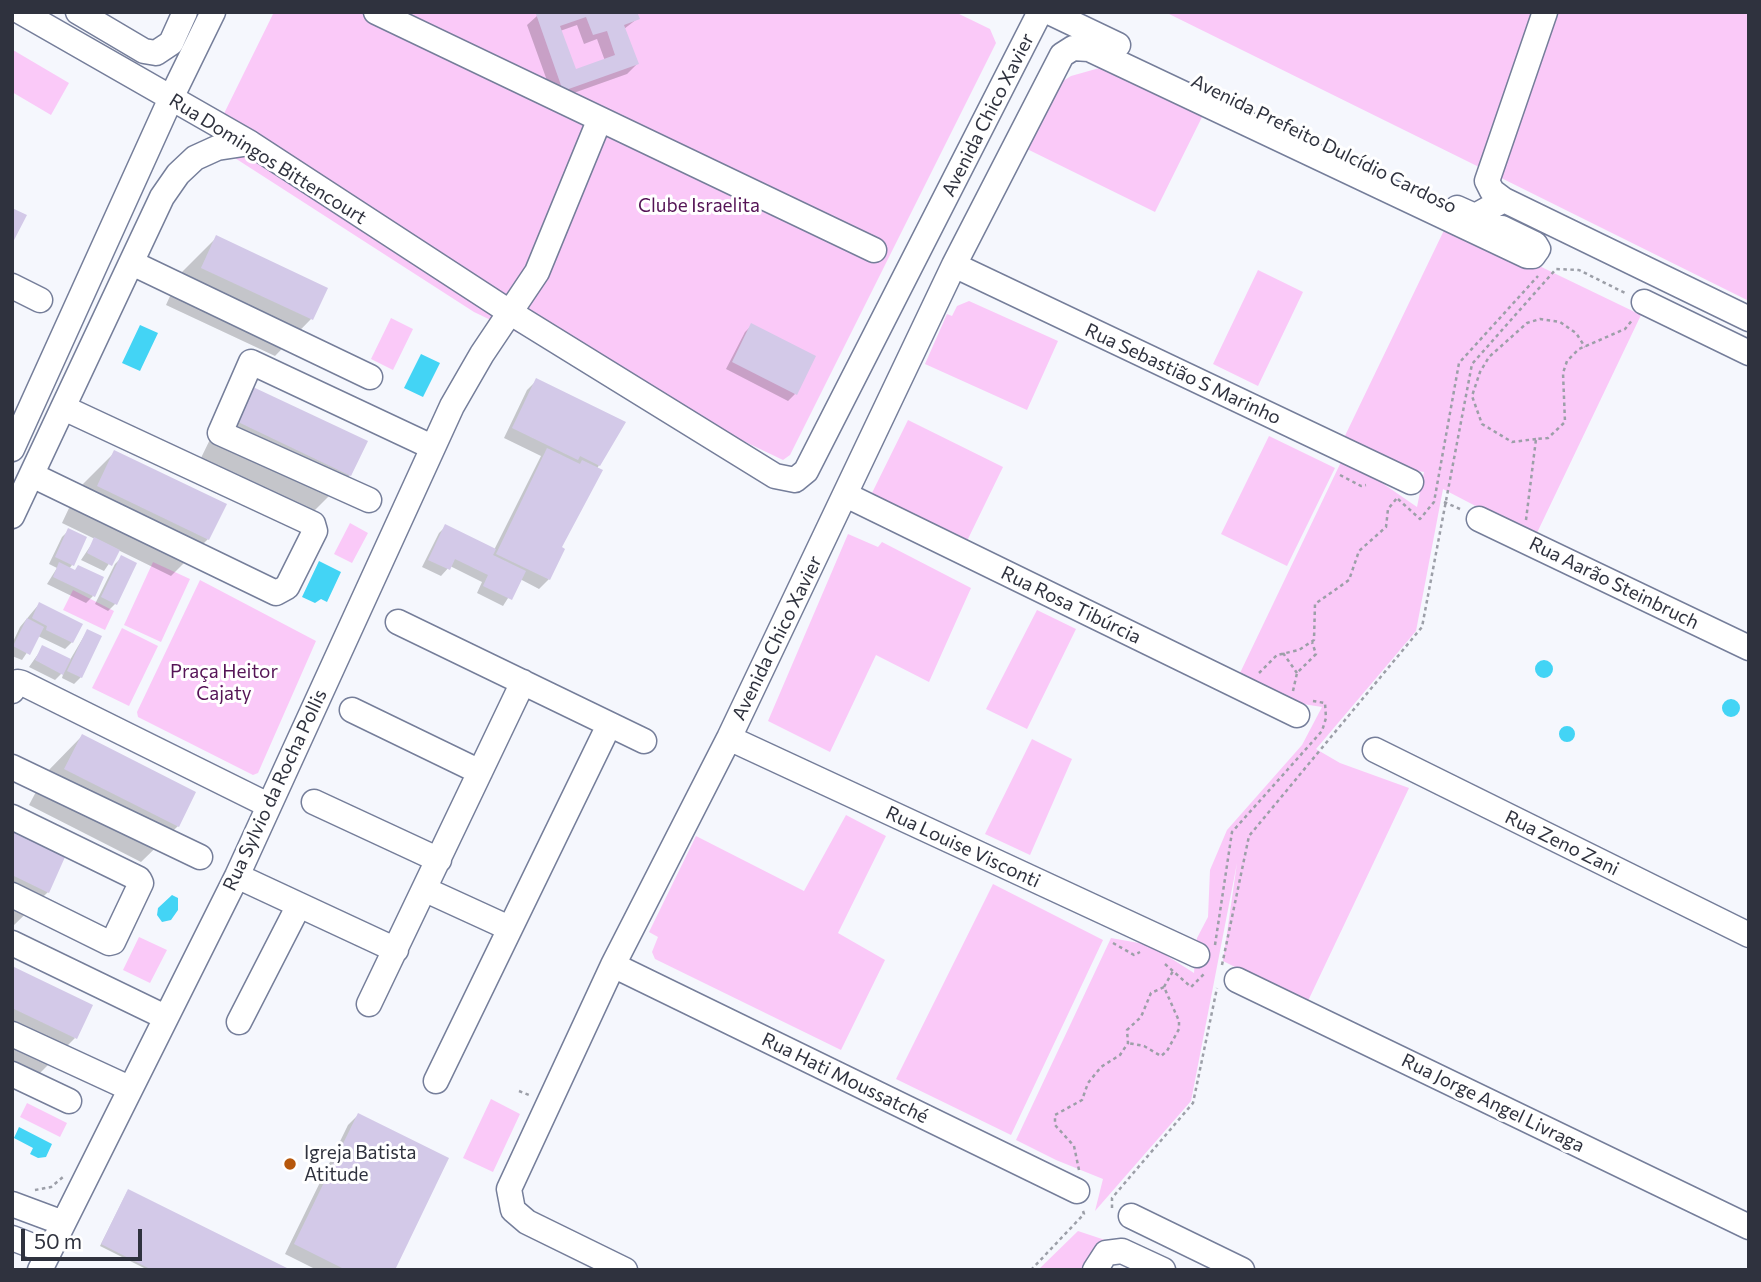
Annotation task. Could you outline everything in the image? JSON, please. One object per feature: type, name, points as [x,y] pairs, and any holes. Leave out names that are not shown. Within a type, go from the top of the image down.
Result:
[{"type":"street","name":"Rua Domingos Bittencourt","points":[[21,12],[250,143],[511,313]]},
{"type":"street","points":[[78,12],[144,51],[156,53],[171,43],[185,12]]},
{"type":"street","points":[[12,449],[17,408],[37,395],[170,98],[213,12]]},
{"type":"street","points":[[376,12],[599,121],[874,250]]},
{"type":"street","name":"Avenida Chico Xavier","points":[[511,313],[775,476],[795,480],[806,471],[1040,12]]},
{"type":"street","name":"Avenida Prefeito Dulcídio Cardoso","points":[[1049,12],[1475,216],[1504,200]]},
{"type":"street","points":[[1545,12],[1487,181],[1492,191],[1504,200],[1749,319]]},
{"type":"street","name":"Avenida Prefeito Dulcídio Cardoso","points":[[1053,66],[1073,48],[1089,49],[1527,256],[1535,253]]},
{"type":"street","name":"Avenida Chico Xavier","points":[[582,1259],[513,1210],[509,1189],[613,965],[729,738],[954,265],[1053,66]]},
{"type":"street","name":"Rua Sylvio da Rocha Pollis","points":[[44,1261],[236,876],[432,447],[466,380],[537,272],[599,121]]},
{"type":"street","points":[[12,516],[162,198],[178,174],[195,158],[217,148],[250,143]]},
{"type":"street","points":[[132,263],[370,377]]},
{"type":"street","name":"Rua Sebastião S Marinho","points":[[954,265],[1399,491]]},
{"type":"street","points":[[12,286],[40,300]]},
{"type":"street","points":[[1644,302],[1749,353]]},
{"type":"street","points":[[369,500],[220,433],[251,362],[432,447]]},
{"type":"street","points":[[32,475],[276,593],[287,587],[315,531],[313,524],[64,408]]},
{"type":"street","name":"Rua Rosa Tibúrcia","points":[[846,495],[1297,704]]},
{"type":"street","name":"Rua Aarão Steinbruch","points":[[1479,519],[1749,648]]},
{"type":"street","points":[[398,622],[644,741]]},
{"type":"street","points":[[12,691],[18,682],[22,683],[268,805]]},
{"type":"street","points":[[369,1004],[426,890],[523,682]]},
{"type":"street","points":[[352,710],[480,772]]},
{"type":"street","points":[[436,1081],[609,725]]},
{"type":"street","name":"Rua Louise Visconti","points":[[729,738],[1205,961]]},
{"type":"street","name":"Rua Zeno Zani","points":[[1375,750],[1749,935]]},
{"type":"street","points":[[12,767],[200,858]]},
{"type":"street","points":[[314,802],[439,860]]},
{"type":"street","points":[[12,817],[139,878],[141,883],[113,942],[109,943],[12,895]]},
{"type":"street","points":[[236,876],[396,950]]},
{"type":"street","points":[[426,890],[509,928]]},
{"type":"street","points":[[239,1023],[299,905]]},
{"type":"street","points":[[12,943],[165,1017]]},
{"type":"street","name":"Rua Hati Moussatché","points":[[613,965],[1077,1191]]},
{"type":"street","name":"Rua Jorge Angel Livraga","points":[[1225,977],[1749,1227]]},
{"type":"street","points":[[12,1034],[129,1088]]},
{"type":"street","points":[[12,1074],[69,1101]]},
{"type":"street","points":[[20,1196],[63,1223]]},
{"type":"street","points":[[1131,1216],[1242,1270]]},
{"type":"street","points":[[12,1238],[44,1261]]},
{"type":"street","points":[[1094,1270],[1106,1253],[1122,1251],[1163,1270]]},
{"type":"street","points":[[582,1259],[621,1269]]},
{"type":"path","points":[[1250,673],[1257,677],[1272,658],[1283,652],[1299,650],[1312,642],[1317,630],[1315,604],[1349,580],[1360,551],[1385,527],[1388,509],[1399,491],[1420,519],[1434,502],[1459,363],[1545,267],[1545,258],[1535,253]]},
{"type":"path","points":[[1131,1216],[1119,1221],[1112,1206],[1112,1198],[1193,1103],[1225,977],[1249,836],[1422,627],[1472,364],[1560,267],[1579,270],[1644,302],[1625,329],[1585,347],[1567,361],[1563,373],[1565,422],[1548,438],[1511,442],[1482,424],[1472,396],[1480,372],[1489,357],[1527,323],[1541,319],[1560,322],[1576,333],[1585,347]]},
{"type":"path","points":[[1523,540],[1536,439]]},
{"type":"path","points":[[1340,475],[1364,487],[1370,479]]},
{"type":"path","points":[[1297,673],[1316,653],[1312,642]]},
{"type":"path","points":[[1165,964],[1191,987],[1205,961],[1232,832],[1322,731],[1326,718],[1325,703],[1297,704],[1297,673],[1283,652]]},
{"type":"path","points":[[1113,943],[1136,955],[1143,947]]},
{"type":"path","points":[[1031,1270],[1084,1214],[1077,1191],[1079,1170],[1076,1151],[1055,1125],[1055,1115],[1077,1105],[1088,1083],[1101,1067],[1120,1055],[1128,1043],[1127,1030],[1141,1017],[1151,993],[1164,987],[1173,971]]},
{"type":"path","points":[[1128,1043],[1144,1046],[1161,1056],[1167,1051],[1179,1029],[1179,1021],[1164,987]]},
{"type":"path","points":[[20,1196],[51,1187],[62,1178],[68,1166]]},
{"type":"green space","name":"Clube Israelita","points":[[274,12],[955,12],[990,29],[996,43],[790,455],[783,460],[474,312],[210,142]]},
{"type":"green space","points":[[1165,12],[1749,12],[1749,301],[1475,165]]},
{"type":"green space","points":[[13,50],[69,83],[51,115],[12,92]]},
{"type":"green space","points":[[1103,67],[1206,109],[1155,212],[1025,148],[1060,83],[1071,76]]},
{"type":"green space","points":[[1448,222],[1641,315],[1535,537],[1443,489],[1416,631],[1316,749],[1340,763],[1409,788],[1307,1003],[1223,961],[1237,863],[1191,1101],[1095,1211],[1103,1179],[1016,1140],[1111,938],[1150,945],[1194,973],[1197,938],[1208,917],[1210,870],[1227,830],[1302,745],[1322,707],[1271,699],[1261,684],[1240,673],[1341,462],[1372,476],[1417,507],[1424,472],[1393,467],[1342,442]]},
{"type":"green space","points":[[1258,270],[1303,292],[1258,386],[1213,364]]},
{"type":"green space","points":[[969,301],[1058,341],[1027,410],[925,364],[947,314],[952,316],[957,306]]},
{"type":"green space","points":[[391,318],[413,329],[393,370],[371,359]]},
{"type":"green space","points":[[908,420],[1003,467],[966,543],[871,495]]},
{"type":"green space","points":[[1269,436],[1335,468],[1287,566],[1221,534]]},
{"type":"green space","points":[[350,523],[368,533],[352,563],[334,554]]},
{"type":"green space","points":[[848,534],[878,547],[882,542],[971,588],[929,682],[876,655],[830,752],[768,721]]},
{"type":"green space","points":[[153,562],[190,579],[161,642],[124,625]]},
{"type":"green space","name":"Praça Heitor Cajaty","points":[[200,580],[316,641],[258,773],[253,775],[138,717],[137,712]]},
{"type":"green space","points":[[73,590],[114,611],[105,630],[63,610]]},
{"type":"green space","points":[[1037,610],[1076,629],[1027,729],[986,709]]},
{"type":"green space","points":[[122,628],[158,646],[129,706],[92,688]]},
{"type":"green space","points":[[1032,739],[1072,759],[1030,855],[985,834]]},
{"type":"green space","points":[[846,815],[886,836],[838,933],[885,960],[841,1050],[655,959],[652,952],[658,937],[649,932],[696,836],[804,891]]},
{"type":"green space","points":[[993,884],[1103,940],[1011,1135],[896,1079]]},
{"type":"green space","points":[[139,937],[167,950],[150,983],[123,970]]},
{"type":"green space","points":[[491,1099],[520,1114],[493,1172],[463,1158]]},
{"type":"green space","points":[[27,1103],[67,1123],[60,1137],[20,1117]]},
{"type":"green space","points":[[1078,1231],[1108,1241],[1086,1270],[1038,1270]]},
{"type":"water","points":[[140,325],[158,333],[140,371],[122,363]]},
{"type":"water","points":[[421,354],[440,363],[423,397],[404,388]]},
{"type":"water","points":[[319,561],[341,572],[327,602],[321,599],[315,603],[302,597]]},
{"type":"water","points":[[1540,660],[1548,660],[1553,669],[1551,676],[1540,678],[1535,673],[1535,665]]},
{"type":"water","points":[[1731,699],[1737,702],[1740,708],[1737,714],[1731,717],[1725,714],[1722,708],[1725,702]]},
{"type":"water","points":[[1567,726],[1573,728],[1573,740],[1567,742],[1561,740],[1559,734],[1561,728]]},
{"type":"water","points":[[172,895],[178,898],[178,910],[171,920],[162,922],[157,915],[158,908]]},
{"type":"water","points":[[19,1127],[52,1144],[46,1157],[38,1158],[30,1154],[33,1148],[14,1138]]},
{"type":"building","points":[[637,12],[640,19],[624,25],[639,64],[563,91],[536,14]],"holes":[[[586,17],[593,35],[607,31],[615,55],[576,69],[560,26]]]},
{"type":"building","points":[[12,208],[27,215],[12,244]]},
{"type":"building","points":[[216,235],[328,288],[313,320],[201,268]]},
{"type":"building","points":[[751,323],[816,356],[797,395],[732,362]]},
{"type":"building","points":[[536,378],[626,422],[600,466],[580,456],[578,460],[512,428]]},
{"type":"building","points":[[253,387],[368,441],[351,476],[236,421]]},
{"type":"building","points":[[547,448],[580,464],[582,460],[603,470],[562,547],[565,549],[550,580],[496,554]]},
{"type":"building","points":[[114,450],[227,504],[209,540],[97,486]]},
{"type":"building","points":[[445,524],[496,549],[493,555],[526,571],[512,600],[483,586],[488,575],[455,559],[450,570],[428,560]]},
{"type":"building","points":[[68,528],[87,537],[74,566],[55,557]]},
{"type":"building","points":[[94,537],[120,550],[112,566],[87,553]]},
{"type":"building","points":[[121,555],[137,563],[117,605],[101,597]]},
{"type":"building","points":[[59,562],[75,570],[78,565],[104,577],[95,597],[53,577]]},
{"type":"building","points":[[39,602],[83,624],[73,643],[46,630],[47,626],[32,618]]},
{"type":"building","points":[[27,618],[44,627],[30,655],[13,646]]},
{"type":"building","points":[[87,629],[102,636],[82,678],[67,671]]},
{"type":"building","points":[[42,645],[71,659],[63,675],[35,660]]},
{"type":"building","points":[[82,734],[196,792],[179,827],[64,769]]},
{"type":"building","points":[[12,831],[65,857],[49,893],[12,875]]},
{"type":"building","points":[[12,966],[93,1005],[77,1039],[12,1008]]},
{"type":"building","points":[[358,1113],[449,1158],[395,1270],[346,1270],[294,1244]]},
{"type":"building","points":[[128,1189],[291,1270],[152,1270],[101,1244]]},
{"type":"place","name":"Igreja Batista Atitude","points":[[290,1164]]}]
